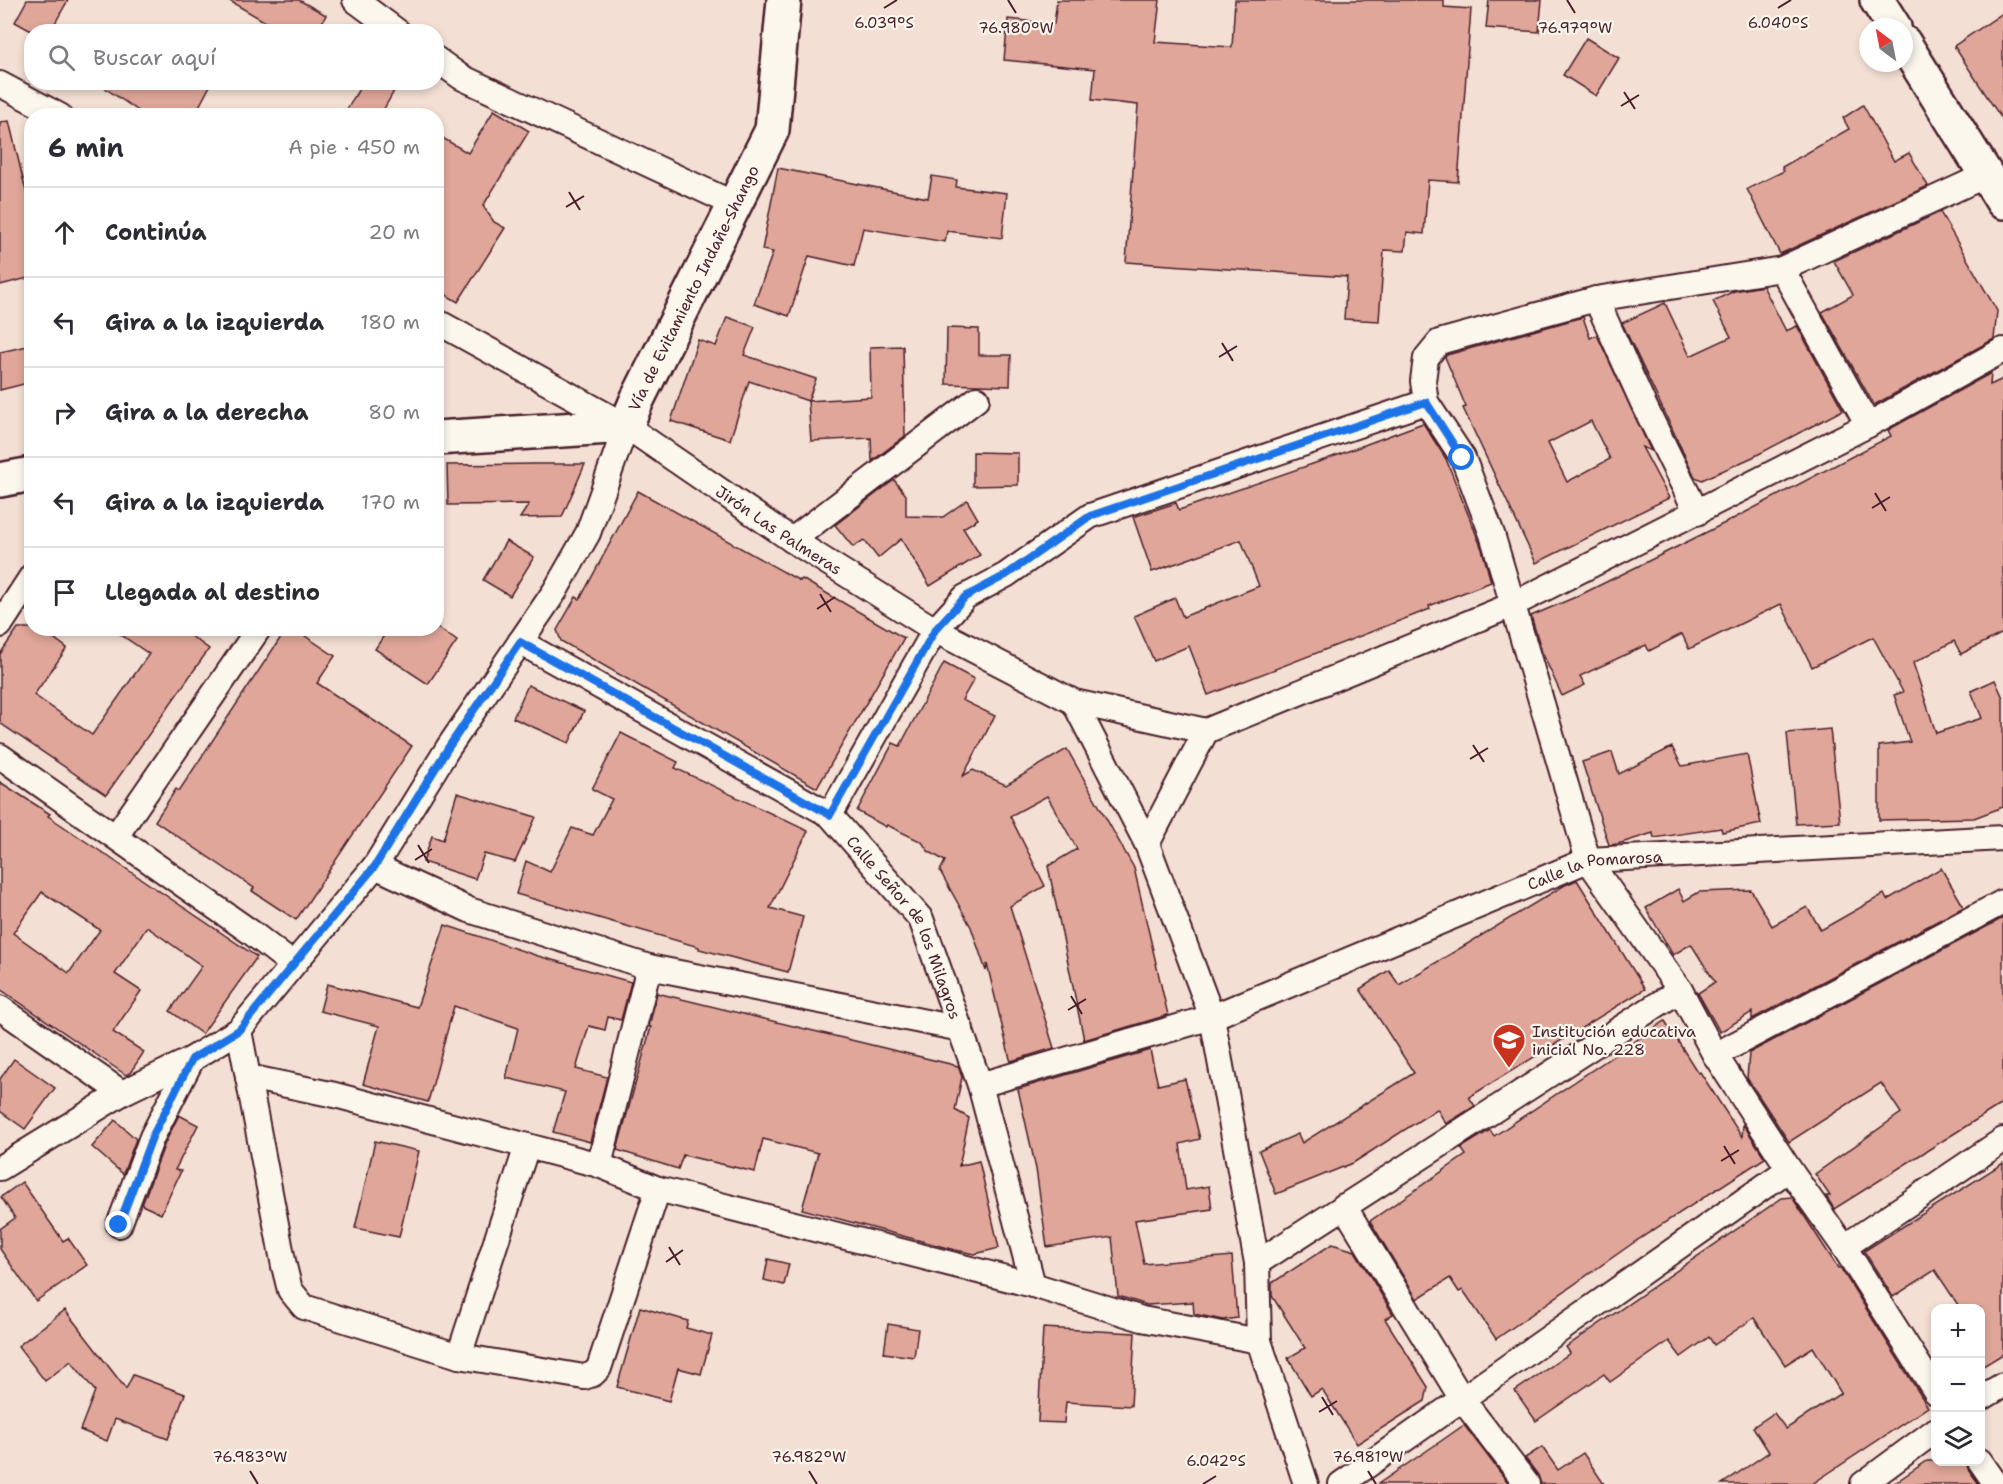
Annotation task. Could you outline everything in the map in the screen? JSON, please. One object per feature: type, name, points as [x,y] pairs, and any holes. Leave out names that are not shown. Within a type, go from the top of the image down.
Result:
[{"type":"main road","name":"Vía de Evitamiento Indañe-Shango","points":[[444,437],[626,426],[772,130],[784,0]]},
{"type":"main road","points":[[1877,0],[1888,18]]},
{"type":"main road","points":[[1913,58],[1994,188]]},
{"type":"main road","points":[[0,480],[24,476]]},
{"type":"street","points":[[355,0],[387,24]]},
{"type":"street","points":[[444,65],[461,77],[734,204]]},
{"type":"street","points":[[0,84],[44,108]]},
{"type":"street","points":[[1931,1386],[1844,1247],[1789,1169],[1715,1055],[1680,990],[1588,860],[1492,534],[1462,458],[1426,402],[1423,381],[1426,358],[1438,342],[1596,299],[1782,269],[1994,188]]},
{"type":"street","points":[[1782,269],[1868,425]]},
{"type":"street","points":[[1596,299],[1643,403],[1697,513]]},
{"type":"street","name":"Jirón Las Palmeras","points":[[444,325],[626,426],[792,540],[935,630],[1074,702],[1206,731]]},
{"type":"street","points":[[1147,844],[1206,731],[1512,605],[1868,425],[2003,350]]},
{"type":"street","points":[[792,540],[977,399]]},
{"type":"street","points":[[830,815],[935,630],[965,597],[1006,575],[1090,516],[1426,402]]},
{"type":"street","points":[[0,1168],[122,1093],[192,1059],[239,1030],[375,866],[448,748],[555,591],[588,533],[626,426]]},
{"type":"street","points":[[0,625],[24,588]]},
{"type":"street","points":[[116,836],[254,636]]},
{"type":"street","name":"Calle Señor de los Milagros","points":[[520,642],[830,815],[921,919],[980,1085],[1033,1285]]},
{"type":"street","points":[[1074,702],[1147,844],[1212,1017],[1257,1263],[1259,1341],[1306,1484]]},
{"type":"street","points":[[0,756],[116,836],[292,964]]},
{"type":"street","name":"Calle la Pomarosa","points":[[980,1085],[1212,1017],[1588,860],[2003,838]]},
{"type":"street","points":[[375,866],[469,910],[649,968],[961,1029]]},
{"type":"street","points":[[1715,1055],[2003,902]]},
{"type":"street","points":[[599,1165],[649,968]]},
{"type":"street","points":[[1257,1263],[1680,990]]},
{"type":"street","points":[[0,1008],[122,1093]]},
{"type":"street","points":[[239,1030],[290,1290],[304,1307],[459,1356],[584,1377],[593,1374],[599,1368],[658,1189]]},
{"type":"street","points":[[119,1225],[152,1137],[192,1059]]},
{"type":"street","points":[[249,1077],[335,1095],[599,1165],[658,1189],[1033,1285],[1142,1319],[1259,1341]]},
{"type":"street","points":[[1844,1247],[2003,1140]]},
{"type":"street","points":[[459,1356],[526,1146]]},
{"type":"street","points":[[1341,1484],[1789,1169]]},
{"type":"street","points":[[1344,1206],[1462,1399],[1527,1484]]},
{"type":"street","points":[[1985,1397],[2003,1384]]},
{"type":"street","points":[[1863,1484],[1931,1434]]},
{"type":"street","points":[[1983,1466],[1996,1484]]},
{"type":"building","points":[[27,0],[68,0],[54,24],[24,24],[24,27],[15,22]]},
{"type":"building","points":[[228,0],[299,0],[326,15],[321,24],[269,24]]},
{"type":"building","points":[[1057,0],[1160,0],[1155,42],[1232,47],[1235,0],[1444,0],[1444,7],[1471,9],[1458,182],[1428,180],[1424,234],[1407,232],[1405,251],[1384,250],[1379,321],[1344,319],[1347,277],[1126,262],[1138,105],[1092,100],[1095,69],[1004,60],[1008,19],[1054,24]]},
{"type":"building","points":[[1489,0],[1542,0],[1539,32],[1486,28]]},
{"type":"building","points":[[2003,13],[2003,121],[1954,46]]},
{"type":"building","points":[[1586,38],[1619,58],[1596,96],[1563,75]]},
{"type":"building","points":[[108,90],[208,90],[198,108],[134,108]]},
{"type":"building","points":[[358,90],[395,90],[384,108],[348,108]]},
{"type":"building","points":[[1863,105],[1894,161],[1909,153],[1928,186],[1780,254],[1747,189],[1784,171],[1782,167],[1849,129],[1843,118]]},
{"type":"building","points":[[494,110],[529,131],[483,206],[494,222],[505,228],[458,302],[444,294],[444,139],[468,153]]},
{"type":"building","points":[[9,121],[24,183],[24,279],[0,285],[0,122]]},
{"type":"building","points":[[778,168],[928,198],[932,176],[957,180],[956,187],[1007,193],[1002,238],[947,231],[945,242],[863,228],[854,266],[809,256],[789,316],[754,304],[773,252],[762,250]]},
{"type":"building","points":[[1940,212],[1997,311],[1994,339],[1874,405],[1822,312],[1853,295],[1834,261]]},
{"type":"building","points":[[1763,286],[1786,331],[1797,326],[1843,410],[1753,457],[1702,480],[1695,477],[1622,323],[1665,303],[1690,356],[1731,337],[1713,301],[1734,291]]},
{"type":"building","points":[[727,317],[755,327],[744,355],[816,379],[808,401],[749,381],[730,440],[671,421],[698,340],[716,346]]},
{"type":"building","points":[[1583,317],[1590,338],[1597,335],[1651,451],[1642,447],[1669,498],[1536,563],[1463,408],[1466,407],[1445,357]],"holes":[[[1591,421],[1610,459],[1567,482],[1548,443]]]},
{"type":"building","points":[[947,328],[979,329],[979,355],[1011,355],[1010,386],[946,384]]},
{"type":"building","points":[[903,346],[905,436],[872,461],[871,438],[811,441],[808,401],[871,397],[870,347]]},
{"type":"building","points":[[24,347],[24,384],[0,390],[0,352]]},
{"type":"building","points":[[1991,373],[1990,385],[2003,379],[2003,633],[1961,654],[1954,641],[1913,663],[1936,733],[1982,718],[1971,691],[1995,680],[2003,698],[2003,807],[1974,818],[1879,820],[1879,746],[1910,742],[1894,695],[1903,692],[1873,637],[1812,667],[1781,604],[1689,649],[1682,634],[1649,651],[1646,645],[1580,676],[1585,685],[1562,696],[1542,652],[1531,616],[1578,596],[1727,522],[1891,436],[1888,430]]},
{"type":"building","points":[[1423,423],[1446,459],[1482,549],[1491,582],[1429,606],[1430,609],[1208,695],[1189,646],[1154,661],[1134,616],[1175,598],[1183,617],[1259,586],[1241,540],[1152,572],[1133,517],[1176,503],[1179,510]]},
{"type":"building","points":[[973,452],[1018,453],[1018,485],[973,486]]},
{"type":"building","points":[[585,464],[562,517],[520,518],[529,504],[448,505],[447,465]]},
{"type":"building","points":[[894,480],[906,495],[906,516],[943,517],[967,500],[978,519],[963,528],[980,555],[930,586],[901,539],[878,558],[864,540],[853,547],[835,525]]},
{"type":"building","points":[[638,491],[800,581],[802,579],[904,638],[817,788],[561,641],[557,630],[576,597],[580,599]]},
{"type":"building","points":[[506,541],[534,557],[510,596],[483,580]]},
{"type":"building","points":[[18,628],[24,628],[24,636],[51,636],[67,648],[34,695],[92,735],[149,654],[123,636],[191,636],[209,649],[106,795],[0,723],[0,654]]},
{"type":"building","points":[[444,632],[457,641],[428,684],[375,649],[384,636],[444,636]]},
{"type":"building","points":[[282,636],[305,636],[335,656],[317,683],[412,746],[296,920],[252,891],[254,888],[155,821],[176,789],[179,791]]},
{"type":"building","points":[[944,663],[974,679],[962,700],[995,716],[963,776],[973,770],[1006,785],[1067,749],[1134,868],[1168,1015],[1084,1040],[1048,866],[1077,849],[1047,796],[1010,816],[1045,886],[1010,906],[1054,1048],[1011,1061],[987,964],[986,971],[971,927],[940,871],[945,861],[928,851],[922,842],[887,825],[886,827],[857,811],[893,743],[900,746]]},
{"type":"building","points":[[528,685],[584,711],[569,743],[513,718]]},
{"type":"building","points":[[1830,729],[1840,822],[1796,824],[1787,733]]},
{"type":"building","points":[[621,733],[678,762],[675,768],[808,831],[770,908],[803,917],[788,972],[699,949],[699,947],[516,894],[526,861],[550,872],[572,828],[593,835],[612,799],[592,789]]},
{"type":"building","points":[[1672,747],[1682,766],[1747,754],[1761,824],[1722,832],[1721,828],[1654,838],[1653,833],[1609,845],[1582,762],[1612,752],[1619,774]]},
{"type":"building","points":[[0,782],[257,957],[202,1034],[170,1011],[202,966],[147,927],[115,974],[141,991],[113,1032],[144,1052],[130,1073],[126,1075],[0,989]],"holes":[[[42,892],[100,930],[69,973],[13,933]]]},
{"type":"building","points":[[457,793],[536,817],[515,862],[484,854],[475,879],[423,862],[432,836],[443,840]]},
{"type":"building","points":[[1941,868],[1964,907],[1752,1019],[1752,1012],[1720,1032],[1698,993],[1715,982],[1691,944],[1673,955],[1646,908],[1678,889],[1684,901],[1699,892],[1751,890],[1772,926],[1807,907],[1821,930],[1884,894],[1887,900]]},
{"type":"building","points":[[1577,880],[1645,989],[1469,1097],[1475,1106],[1446,1124],[1437,1109],[1353,1163],[1276,1194],[1259,1151],[1298,1134],[1302,1143],[1414,1073],[1360,989],[1389,970],[1399,985]]},
{"type":"building","points":[[2003,918],[2003,1103],[1834,1209],[1826,1196],[1830,1196],[1815,1174],[1901,1113],[1881,1083],[1789,1142],[1747,1078],[1749,1053]]},
{"type":"building","points":[[445,925],[538,956],[631,982],[621,1020],[608,1017],[605,1030],[589,1026],[576,1069],[607,1077],[590,1142],[553,1132],[565,1092],[506,1078],[518,1028],[454,1006],[428,1102],[363,1084],[379,1026],[320,1011],[327,984],[417,1007]]},
{"type":"building","points":[[657,993],[958,1066],[962,1077],[955,1110],[969,1118],[959,1166],[979,1161],[999,1248],[975,1254],[802,1209],[818,1153],[763,1139],[755,1172],[683,1155],[678,1169],[617,1150],[651,1027],[649,1027]]},
{"type":"building","points":[[1665,1021],[1742,1137],[1743,1124],[1765,1158],[1636,1241],[1496,1339],[1463,1290],[1459,1292],[1450,1278],[1417,1299],[1370,1221],[1466,1155],[1461,1148],[1490,1130],[1494,1136]]},
{"type":"building","points":[[1150,1050],[1158,1085],[1185,1079],[1200,1139],[1180,1144],[1186,1190],[1209,1186],[1212,1209],[1135,1220],[1144,1264],[1232,1256],[1237,1318],[1223,1320],[1194,1314],[1193,1302],[1147,1305],[1118,1296],[1112,1237],[1047,1247],[1036,1169],[1018,1089]]},
{"type":"building","points":[[14,1059],[55,1088],[25,1129],[0,1111],[0,1079]]},
{"type":"building","points":[[179,1115],[198,1125],[175,1170],[181,1171],[161,1214],[142,1205],[165,1143]]},
{"type":"building","points":[[115,1120],[136,1139],[123,1174],[92,1147]]},
{"type":"building","points":[[375,1141],[419,1151],[399,1237],[355,1228]]},
{"type":"building","points":[[2003,1163],[2003,1354],[1985,1365],[1985,1304],[1957,1304],[1935,1270],[1893,1297],[1864,1251]]},
{"type":"building","points":[[22,1182],[63,1241],[68,1238],[87,1265],[36,1301],[0,1249],[0,1229],[15,1218],[1,1197]]},
{"type":"building","points":[[1792,1197],[1838,1268],[1840,1267],[1928,1407],[1812,1484],[1722,1484],[1769,1452],[1753,1427],[1774,1413],[1786,1429],[1841,1393],[1813,1347],[1785,1365],[1754,1318],[1714,1345],[1709,1337],[1681,1357],[1669,1341],[1610,1382],[1604,1374],[1536,1421],[1515,1391],[1570,1353],[1566,1347],[1782,1198]]},
{"type":"building","points":[[1332,1244],[1355,1251],[1393,1314],[1385,1319],[1428,1387],[1425,1401],[1357,1444],[1322,1389],[1311,1396],[1288,1358],[1305,1348],[1272,1296],[1272,1283]]},
{"type":"building","points":[[768,1259],[789,1264],[784,1285],[764,1280]]},
{"type":"building","points":[[640,1307],[688,1321],[686,1328],[712,1335],[701,1374],[678,1368],[669,1401],[617,1387]]},
{"type":"building","points":[[65,1310],[126,1389],[133,1375],[185,1394],[168,1439],[115,1419],[107,1441],[80,1430],[95,1391],[71,1361],[45,1381],[18,1346]]},
{"type":"building","points":[[888,1324],[918,1329],[914,1357],[884,1353]]},
{"type":"building","points":[[1043,1328],[1135,1333],[1131,1406],[1066,1402],[1064,1423],[1038,1422]]},
{"type":"building","points":[[1464,1425],[1509,1484],[1378,1484],[1441,1441]]},
{"type":"building","points":[[1542,1447],[1558,1470],[1583,1453],[1604,1484],[1541,1484],[1538,1475],[1525,1458]]},
{"type":"building","points":[[1927,1461],[1931,1461],[1931,1466],[1967,1466],[1979,1484],[1893,1484]]},
{"type":"place","name":"Institución educativa inicial No. 228","points":[[1509,1069]]},
{"type":"route","points":[[119,1225],[152,1137],[192,1059],[239,1030],[375,866],[448,748],[520,642],[830,815],[935,630],[965,597],[1006,575],[1090,516],[1426,402],[1462,458]]}]
